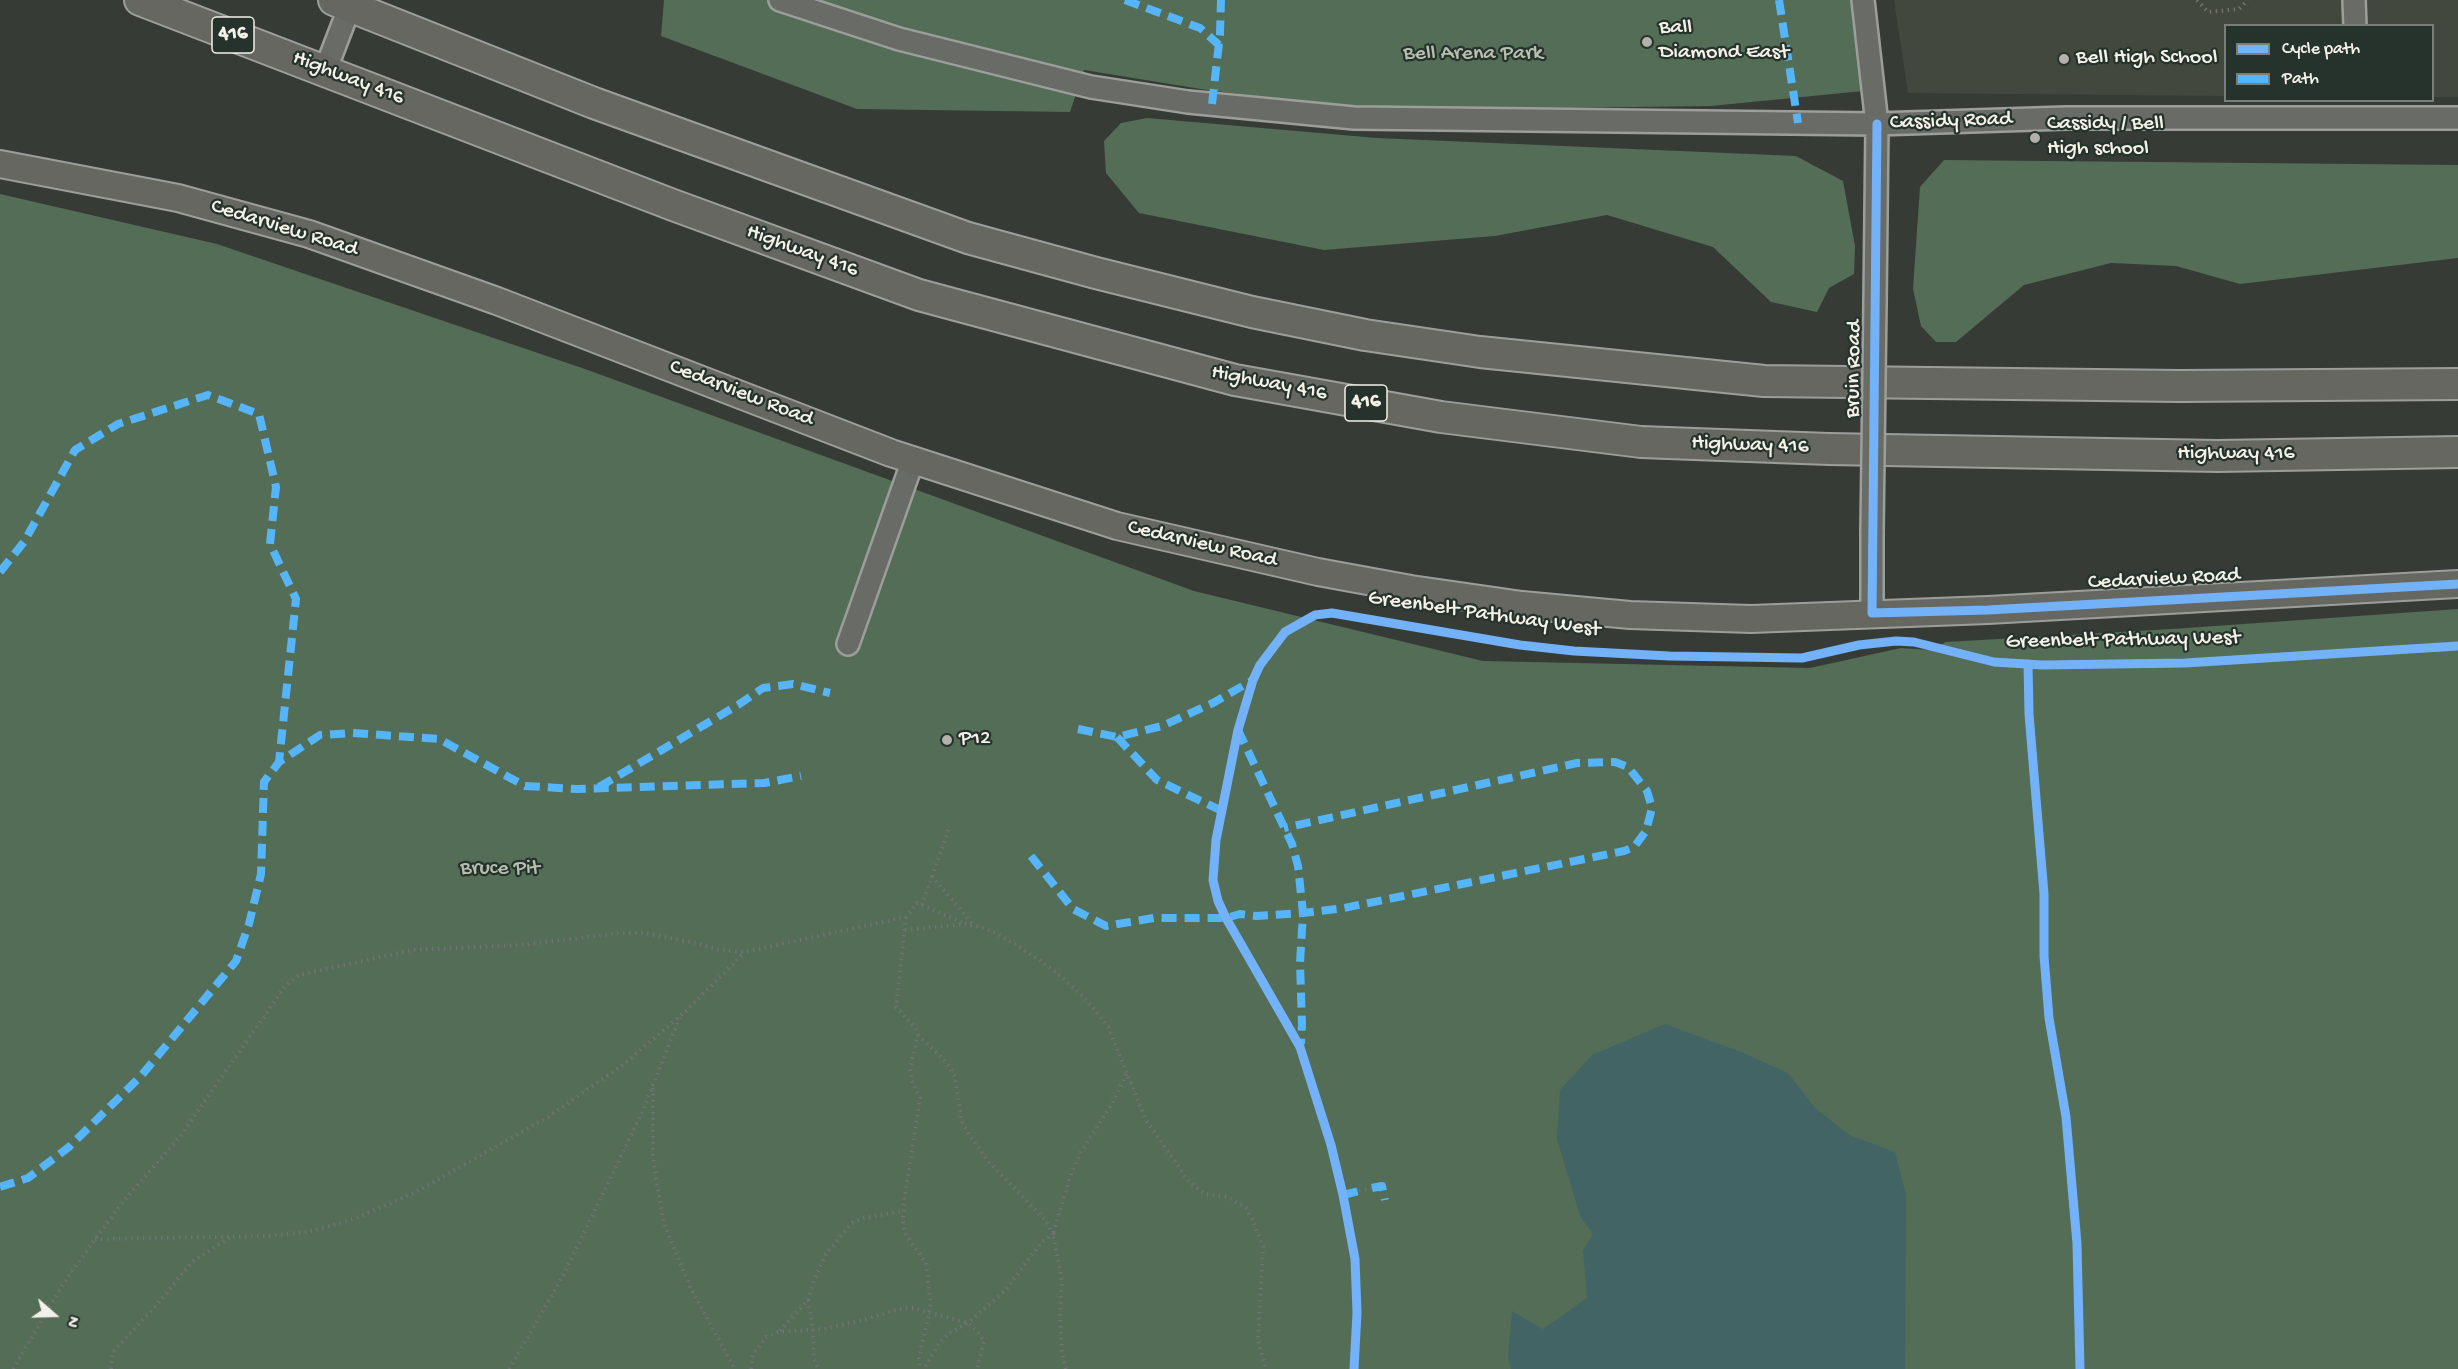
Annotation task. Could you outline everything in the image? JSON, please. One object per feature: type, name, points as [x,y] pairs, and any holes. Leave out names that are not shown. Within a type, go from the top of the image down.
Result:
[{"type":"highway","name":"Highway 416","points":[[140,0],[673,205],[919,295],[1224,377],[1258,384],[1441,417],[1641,442],[1829,449],[2218,456],[2458,452]]},
{"type":"highway","points":[[342,3],[594,103],[968,238],[1252,312],[1365,335],[1480,352],[1764,381],[2180,386],[2458,384]]},
{"type":"main road","name":"Cedarview Road","points":[[0,164],[178,198],[309,234],[497,301],[913,460],[1117,526],[1318,572],[1411,589],[1522,605],[1630,615],[1751,619],[1988,610],[2458,584]]},
{"type":"street","name":"Cassidy Road","points":[[780,0],[899,39],[1091,87],[1188,102],[1354,118],[1877,124],[2360,109],[2458,118]]},
{"type":"street","name":"Bruin Road","points":[[1863,0],[1877,124],[1872,613]]},
{"type":"street","points":[[2354,0],[2355,24]]},
{"type":"street","points":[[326,70],[342,3]]},
{"type":"street","points":[[848,644],[913,460]]},
{"type":"path","points":[[2197,0],[2208,12],[2239,9],[2248,0]]},
{"type":"path","points":[[922,904],[949,828]]},
{"type":"path","points":[[932,876],[974,926]]},
{"type":"path","points":[[920,1369],[919,1358],[929,1311],[930,1281],[926,1263],[906,1235],[903,1211],[920,1098],[911,1079],[910,1068],[918,1035],[916,1028],[896,1007],[906,917],[917,903],[967,925]]},
{"type":"path","points":[[14,1369],[62,1286],[94,1239],[179,1137],[280,994],[298,975],[412,950],[520,945],[619,933],[642,933],[734,953],[745,952],[906,917]]},
{"type":"path","points":[[905,930],[967,925],[998,934],[1056,972],[1084,997],[1108,1027],[1146,1120],[1190,1183],[1205,1194],[1228,1197],[1246,1208],[1252,1219],[1263,1247],[1258,1340],[1266,1369]]},
{"type":"path","points":[[94,1239],[270,1236],[313,1231],[356,1218],[416,1192],[548,1117],[624,1064],[680,1016],[745,952]]},
{"type":"path","points":[[509,1369],[563,1276],[641,1115],[680,1016]]},
{"type":"path","points":[[918,1035],[947,1063],[955,1077],[962,1122],[972,1139],[989,1162],[1045,1220],[1053,1234],[1062,1281],[1060,1315],[1062,1351],[1066,1369]]},
{"type":"path","points":[[924,1369],[939,1343],[948,1334],[968,1323],[1006,1290],[1040,1244],[1053,1234],[1070,1177],[1080,1154],[1113,1102],[1127,1073]]},
{"type":"path","points":[[653,1085],[653,1157],[663,1221],[690,1287],[735,1369]]},
{"type":"path","points":[[1359,1191],[1372,1188]]},
{"type":"path","points":[[819,1369],[814,1359],[813,1330],[808,1300],[814,1279],[826,1254],[852,1223],[864,1218],[903,1211]]},
{"type":"path","points":[[111,1369],[113,1352],[192,1262],[231,1237]]},
{"type":"path","points":[[780,1331],[808,1300]]},
{"type":"path","points":[[751,1369],[753,1355],[766,1337],[780,1331],[813,1330],[867,1319],[898,1309],[913,1308],[968,1323],[978,1332],[984,1341],[977,1369]]},
{"type":"shaded area","name":"Bell High School","points":[[1894,0],[2458,0],[2458,97],[2434,97],[2434,24],[2224,24],[2224,96],[1908,93]]},
{"type":"green space","name":"Bell Arena Park","points":[[664,0],[1852,0],[1860,49],[1863,91],[1711,106],[1400,110],[1304,102],[1207,90],[1084,70],[1070,112],[857,109],[661,36]]},
{"type":"green space","points":[[1147,118],[1377,138],[1796,156],[1843,181],[1855,246],[1854,274],[1829,288],[1817,312],[1771,302],[1713,247],[1607,215],[1495,236],[1324,250],[1139,213],[1106,173],[1104,141],[1121,123]]},
{"type":"green space","points":[[1944,160],[2458,165],[2458,258],[2240,284],[2176,266],[2111,263],[2024,285],[1956,342],[1936,342],[1921,326],[1913,289],[1920,187]]},
{"type":"green space","name":"Bruce Pit","points":[[0,194],[217,244],[585,369],[1194,591],[1483,661],[1810,668],[1901,648],[1930,650],[1946,642],[2458,609],[2458,1369],[0,1369]]},
{"type":"water","points":[[1665,1024],[1741,1052],[1788,1073],[1815,1108],[1849,1135],[1895,1152],[1906,1195],[1905,1369],[1511,1369],[1508,1358],[1512,1311],[1543,1329],[1587,1298],[1583,1250],[1593,1234],[1580,1216],[1557,1139],[1560,1090],[1592,1055]]},
{"type":"marked path","points":[[1125,0],[1200,28],[1219,45]]},
{"type":"marked path","points":[[1212,104],[1220,34],[1221,0]]},
{"type":"marked path","points":[[1779,0],[1798,123]]},
{"type":"marked path","points":[[0,572],[24,542],[75,450],[118,424],[208,395],[259,414],[276,487],[270,544],[296,599],[279,762]]},
{"type":"marked path","points":[[1078,729],[1117,737],[1162,726],[1213,703],[1253,680]]},
{"type":"marked path","points":[[599,787],[763,688],[793,684],[830,693]]},
{"type":"marked path","points":[[1238,730],[1292,844],[1298,866],[1303,913],[1300,963],[1301,1044]]},
{"type":"marked path","points":[[0,1187],[28,1178],[69,1147],[141,1076],[236,961],[249,924],[261,874],[264,782],[279,762],[320,735],[353,733],[439,739],[525,786],[577,789],[764,783],[801,776]]},
{"type":"marked path","points":[[1117,737],[1157,780],[1222,811]]},
{"type":"marked path","points":[[1031,856],[1073,909],[1106,926],[1154,918],[1226,918],[1240,914],[1256,916],[1303,913],[1344,908],[1624,851],[1634,847],[1646,831],[1652,808],[1647,791],[1628,767],[1615,762],[1577,763],[1284,828]]},
{"type":"marked path","points":[[1372,1188],[1382,1186],[1385,1200]]},
{"type":"marked path","points":[[1343,1195],[1359,1191]]},
{"type":"cycle path","points":[[1877,124],[1872,613],[1988,610],[2458,584]]},
{"type":"cycle path","name":"Greenbelt Pathway West","points":[[1354,1369],[1357,1313],[1355,1259],[1331,1145],[1300,1047],[1226,918],[1218,901],[1213,880],[1216,840],[1238,730],[1253,680],[1260,665],[1285,632],[1315,615],[1332,613],[1520,645],[1574,651],[1669,656],[1802,658],[1859,645],[1896,641],[1914,642],[1994,662],[2042,665],[2185,663],[2458,646]]},
{"type":"cycle path","name":"Greenbelt Pathway West","points":[[2028,664],[2029,714],[2044,894],[2044,956],[2049,1018],[2066,1117],[2077,1244],[2080,1369]]},
{"type":"place","name":"Ball Diamond East","points":[[1647,42]]},
{"type":"place","name":"Bell High School","points":[[2064,59]]},
{"type":"place","name":"Cassidy / Bell High school","points":[[2035,138]]},
{"type":"place","name":"P12","points":[[947,740]]}]
